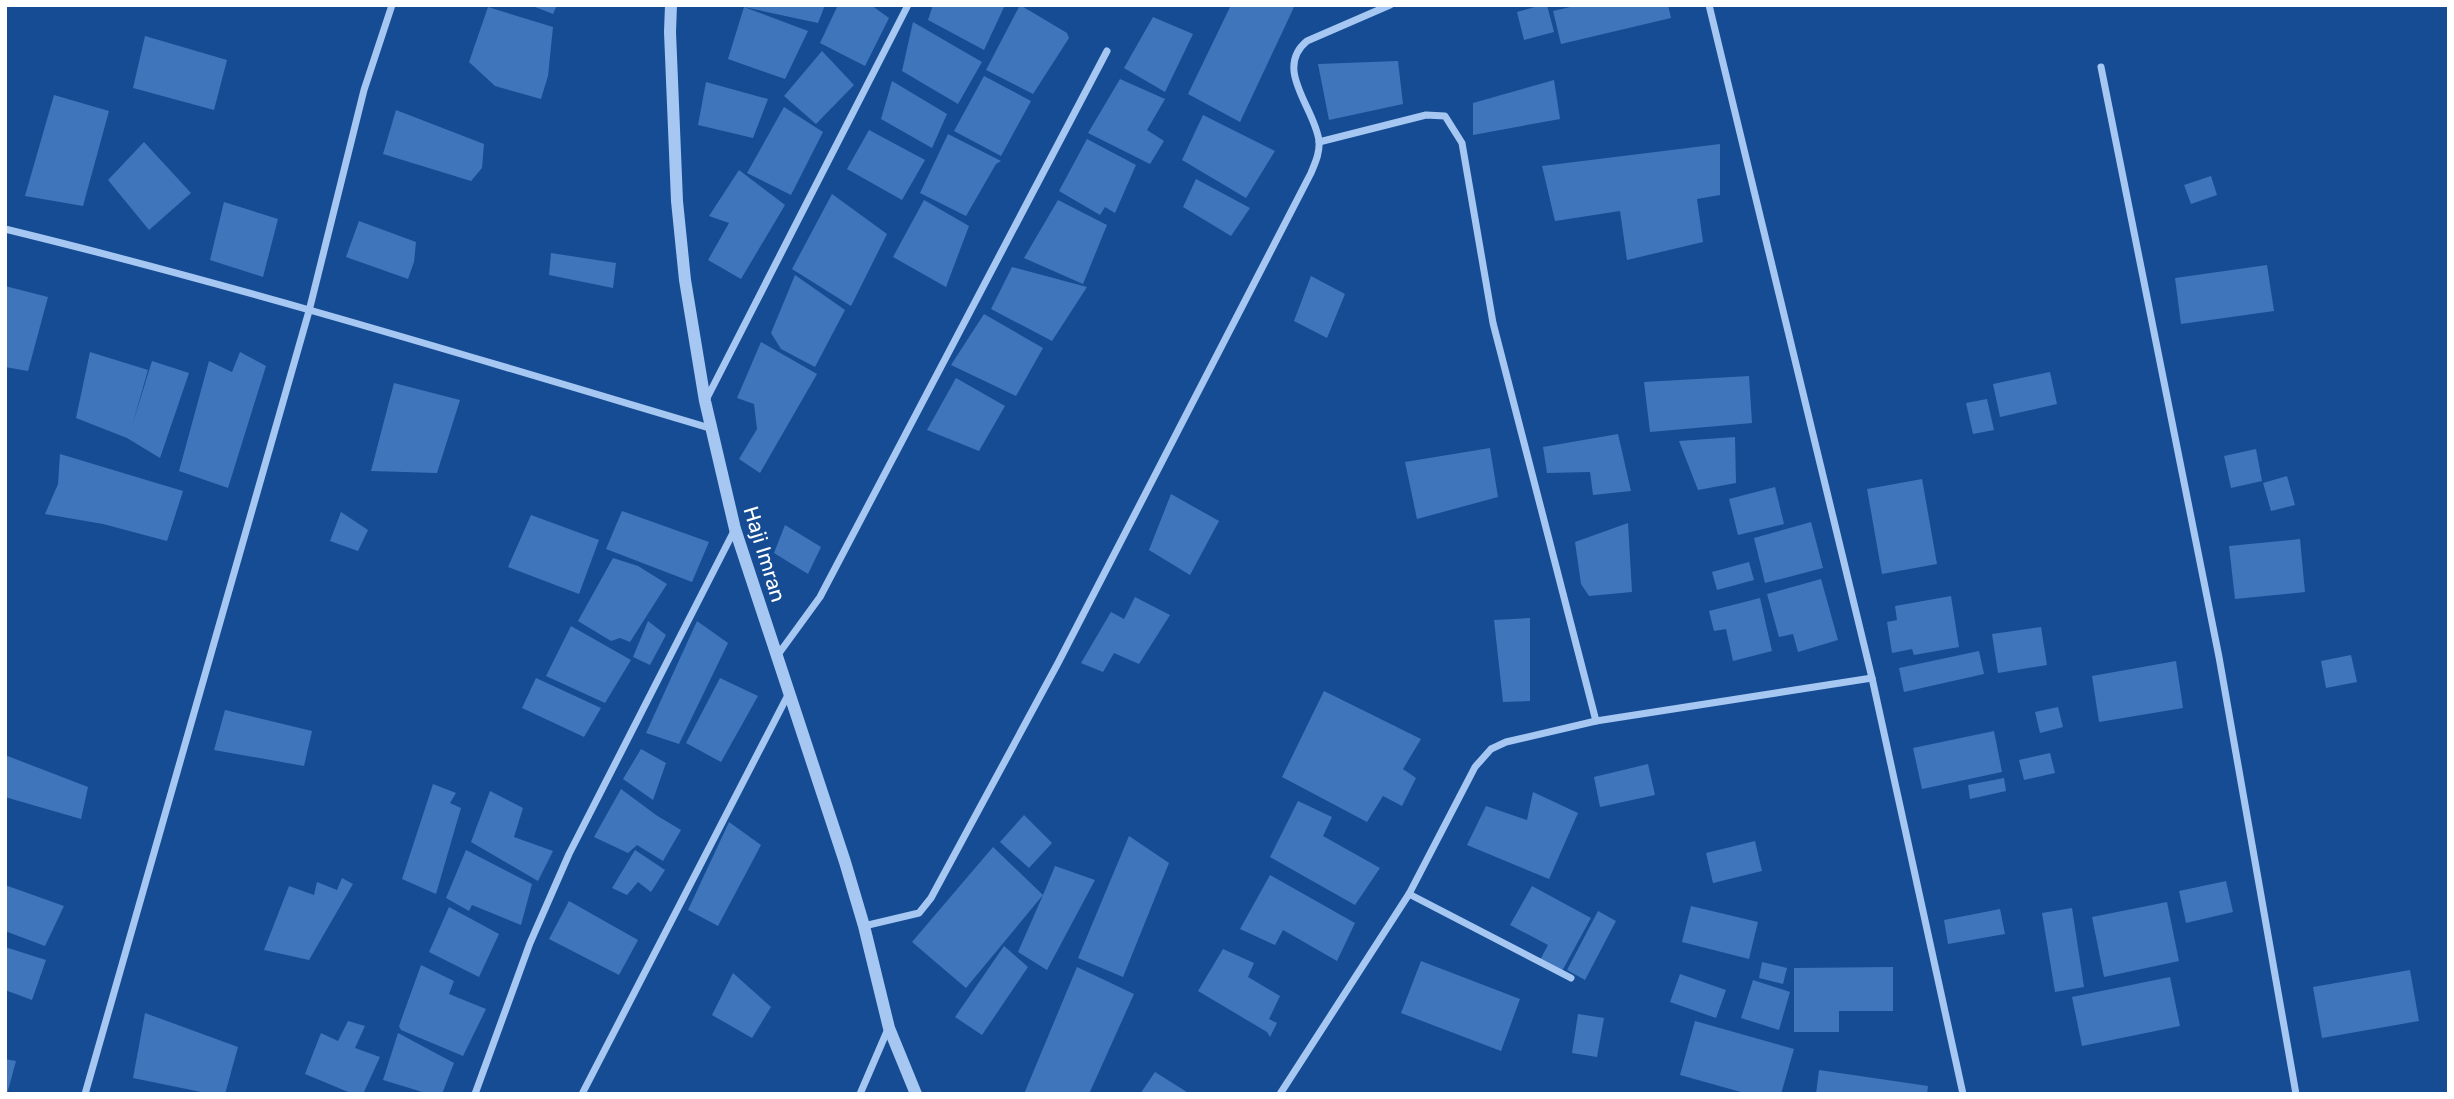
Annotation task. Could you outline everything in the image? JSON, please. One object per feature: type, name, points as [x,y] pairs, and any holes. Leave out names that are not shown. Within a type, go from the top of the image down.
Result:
[{"type":"street","points":[[85,1094],[309,311],[364,90],[392,5]]},
{"type":"street","name":"Haji Imran","points":[[671,5],[677,201],[685,280],[705,401],[714,430],[735,529],[864,926],[889,1028],[916,1094]]},
{"type":"street","points":[[705,401],[908,5]]},
{"type":"street","points":[[864,926],[919,913],[931,898],[1058,663],[1311,173],[1319,142],[1294,75],[1294,57],[1299,48],[1307,41],[1390,5]]},
{"type":"street","points":[[1709,5],[1872,678],[1963,1094]]},
{"type":"street","points":[[777,656],[820,597],[1107,51]]},
{"type":"street","points":[[2101,67],[2219,657],[2296,1094]]},
{"type":"street","points":[[1319,142],[1426,115],[1445,116],[1462,143],[1493,323],[1596,721]]},
{"type":"street","points":[[5,229],[309,311],[714,430]]},
{"type":"street","points":[[475,1094],[530,943],[569,854],[735,529]]},
{"type":"street","points":[[1280,1094],[1409,894],[1475,767],[1491,749],[1506,742],[1596,721],[1872,678]]},
{"type":"street","points":[[582,1094],[789,694]]},
{"type":"street","points":[[1409,894],[1571,978]]},
{"type":"street","points":[[860,1094],[889,1028]]},
{"type":"building","points":[[530,5],[557,5],[553,14]]},
{"type":"building","points":[[743,5],[825,5],[818,23]]},
{"type":"building","points":[[838,5],[871,5],[889,18],[865,66],[820,43]]},
{"type":"building","points":[[933,5],[1005,5],[984,50],[928,20]]},
{"type":"building","points":[[1020,5],[1067,33],[1069,38],[1033,94],[986,70]]},
{"type":"building","points":[[1231,5],[1295,5],[1240,122],[1188,94]]},
{"type":"building","points":[[1547,5],[1554,32],[1524,40],[1517,12]]},
{"type":"building","points":[[1579,5],[1668,5],[1671,18],[1561,44],[1553,11]]},
{"type":"building","points":[[488,7],[553,27],[548,76],[541,99],[495,86],[469,62]]},
{"type":"building","points":[[744,7],[808,31],[785,79],[728,59]]},
{"type":"building","points":[[1153,17],[1193,34],[1165,92],[1124,68]]},
{"type":"building","points":[[913,22],[982,62],[958,104],[902,71]]},
{"type":"building","points":[[145,36],[227,60],[214,110],[133,88]]},
{"type":"building","points":[[822,51],[854,85],[816,124],[784,96]]},
{"type":"building","points":[[1398,61],[1403,104],[1329,120],[1318,64]]},
{"type":"building","points":[[984,76],[1031,101],[1001,156],[954,131]]},
{"type":"building","points":[[1120,79],[1165,99],[1147,130],[1164,141],[1150,164],[1088,133]]},
{"type":"building","points":[[1554,80],[1560,119],[1473,135],[1473,103]]},
{"type":"building","points":[[892,81],[947,114],[932,148],[881,119]]},
{"type":"building","points":[[706,82],[768,99],[753,138],[698,125]]},
{"type":"building","points":[[54,95],[109,111],[83,206],[25,196]]},
{"type":"building","points":[[784,107],[823,132],[791,195],[747,173]]},
{"type":"building","points":[[396,110],[484,144],[482,168],[471,181],[383,154]]},
{"type":"building","points":[[1203,115],[1275,151],[1246,198],[1182,160]]},
{"type":"building","points":[[869,130],[925,160],[902,200],[847,169]]},
{"type":"building","points":[[948,134],[1001,161],[996,164],[966,216],[920,193]]},
{"type":"building","points":[[1087,139],[1136,165],[1115,213],[1105,207],[1100,215],[1059,191]]},
{"type":"building","points":[[144,142],[191,193],[149,230],[108,180]]},
{"type":"building","points":[[1720,144],[1720,195],[1697,199],[1703,242],[1627,260],[1620,211],[1555,221],[1542,166]]},
{"type":"building","points":[[739,170],[785,205],[741,279],[708,260],[729,223],[709,216]]},
{"type":"building","points":[[2211,176],[2217,195],[2191,204],[2184,185]]},
{"type":"building","points":[[1196,179],[1250,208],[1231,236],[1183,207]]},
{"type":"building","points":[[832,194],[887,234],[851,306],[792,269]]},
{"type":"building","points":[[924,200],[969,226],[946,287],[893,257]]},
{"type":"building","points":[[1058,200],[1107,225],[1083,284],[1024,258]]},
{"type":"building","points":[[224,202],[278,219],[263,277],[210,260]]},
{"type":"building","points":[[359,221],[416,242],[414,262],[408,279],[346,257]]},
{"type":"building","points":[[551,253],[616,263],[613,288],[549,275]]},
{"type":"building","points":[[2267,265],[2274,311],[2181,324],[2175,278]]},
{"type":"building","points":[[1012,267],[1087,287],[1052,341],[991,309]]},
{"type":"building","points":[[795,275],[845,310],[815,367],[781,349],[771,333]]},
{"type":"building","points":[[1311,276],[1345,294],[1327,338],[1294,321]]},
{"type":"building","points":[[5,286],[48,297],[28,371],[5,367]]},
{"type":"building","points":[[984,314],[1043,348],[1016,396],[951,365]]},
{"type":"building","points":[[761,342],[817,374],[760,473],[739,459],[757,429],[754,404],[737,398]]},
{"type":"building","points":[[90,352],[148,370],[132,426],[152,361],[189,373],[160,458],[127,438],[76,418]]},
{"type":"building","points":[[240,352],[266,366],[228,488],[179,471],[209,361],[232,372]]},
{"type":"building","points":[[2050,372],[2057,404],[2000,417],[1993,384]]},
{"type":"building","points":[[1749,376],[1752,423],[1650,432],[1644,382]]},
{"type":"building","points":[[956,378],[1005,406],[979,451],[927,430]]},
{"type":"building","points":[[394,383],[460,400],[437,473],[371,471]]},
{"type":"building","points":[[1987,399],[1994,430],[1973,434],[1966,403]]},
{"type":"building","points":[[1618,434],[1631,491],[1593,495],[1590,472],[1547,473],[1543,447]]},
{"type":"building","points":[[1735,437],[1736,483],[1698,490],[1679,441]]},
{"type":"building","points":[[1490,448],[1498,497],[1417,519],[1405,462]]},
{"type":"building","points":[[2256,449],[2262,481],[2231,488],[2224,456]]},
{"type":"building","points":[[60,454],[183,491],[167,541],[103,524],[45,514],[58,484]]},
{"type":"building","points":[[2287,476],[2295,505],[2271,511],[2263,483]]},
{"type":"building","points":[[1922,479],[1937,564],[1882,574],[1867,489]]},
{"type":"building","points":[[1775,487],[1784,524],[1738,535],[1729,499]]},
{"type":"building","points":[[1171,494],[1219,521],[1190,575],[1149,550]]},
{"type":"building","points":[[622,511],[709,542],[692,582],[606,549]]},
{"type":"building","points":[[341,512],[368,530],[358,551],[330,541]]},
{"type":"building","points":[[531,515],[599,540],[579,594],[508,567]]},
{"type":"building","points":[[1811,522],[1823,568],[1765,583],[1754,538]]},
{"type":"building","points":[[1628,523],[1632,592],[1589,596],[1581,584],[1575,542]]},
{"type":"building","points":[[785,525],[821,547],[808,574],[774,553]]},
{"type":"building","points":[[2300,539],[2305,592],[2235,599],[2229,546]]},
{"type":"building","points":[[613,558],[638,566],[667,584],[630,642],[620,638],[611,641],[578,621]]},
{"type":"building","points":[[1749,562],[1754,580],[1717,590],[1712,572]]},
{"type":"building","points":[[1821,579],[1838,640],[1798,652],[1793,634],[1779,637],[1767,594]]},
{"type":"building","points":[[1951,596],[1959,647],[1914,655],[1912,649],[1892,653],[1887,622],[1897,620],[1895,606]]},
{"type":"building","points":[[1135,597],[1170,615],[1139,664],[1114,653],[1103,672],[1081,663],[1111,612],[1124,619]]},
{"type":"building","points":[[1760,598],[1772,651],[1733,661],[1726,629],[1714,631],[1709,611]]},
{"type":"building","points":[[1530,618],[1530,701],[1503,702],[1494,620]]},
{"type":"building","points":[[648,621],[666,635],[650,665],[633,657]]},
{"type":"building","points":[[697,621],[728,643],[679,744],[646,733]]},
{"type":"building","points":[[571,626],[631,660],[605,703],[546,676]]},
{"type":"building","points":[[2041,627],[2047,665],[1998,673],[1992,634]]},
{"type":"building","points":[[1979,651],[1984,674],[1904,692],[1899,668]]},
{"type":"building","points":[[2351,655],[2357,682],[2326,688],[2321,661]]},
{"type":"building","points":[[2176,661],[2183,708],[2099,722],[2092,676]]},
{"type":"building","points":[[536,678],[601,708],[584,737],[522,708]]},
{"type":"building","points":[[720,678],[758,696],[721,762],[686,743]]},
{"type":"building","points":[[1324,691],[1421,739],[1403,769],[1416,778],[1402,806],[1383,796],[1367,822],[1282,777]]},
{"type":"building","points":[[2058,707],[2063,727],[2040,733],[2035,712]]},
{"type":"building","points":[[225,710],[312,731],[304,766],[214,750]]},
{"type":"building","points":[[1994,731],[2002,772],[1922,789],[1913,748]]},
{"type":"building","points":[[641,749],[666,763],[653,800],[623,779]]},
{"type":"building","points":[[2050,753],[2055,773],[2024,780],[2019,760]]},
{"type":"building","points":[[5,755],[88,787],[81,819],[5,797]]},
{"type":"building","points":[[1648,764],[1655,795],[1600,807],[1594,777]]},
{"type":"building","points":[[2004,778],[2006,791],[1970,799],[1968,785]]},
{"type":"building","points":[[433,784],[456,793],[450,803],[461,808],[436,894],[402,879]]},
{"type":"building","points":[[621,789],[681,830],[663,861],[637,845],[628,853],[594,837]]},
{"type":"building","points":[[490,791],[523,808],[514,837],[553,851],[538,881],[471,842]]},
{"type":"building","points":[[1533,792],[1578,813],[1549,879],[1467,845],[1486,806],[1527,820]]},
{"type":"building","points":[[1298,801],[1332,817],[1323,836],[1380,868],[1355,905],[1270,857]]},
{"type":"building","points":[[1024,815],[1052,843],[1029,868],[1000,842]]},
{"type":"building","points":[[729,822],[761,845],[718,926],[688,910]]},
{"type":"building","points":[[1129,836],[1169,863],[1123,977],[1078,958]]},
{"type":"building","points":[[1755,841],[1762,871],[1713,883],[1706,853]]},
{"type":"building","points":[[993,847],[1043,895],[966,988],[912,942]]},
{"type":"building","points":[[466,850],[532,884],[521,925],[472,905],[469,911],[446,898]]},
{"type":"building","points":[[635,850],[665,870],[651,892],[638,882],[627,895],[612,888]]},
{"type":"building","points":[[1055,866],[1095,880],[1047,970],[1018,952]]},
{"type":"building","points":[[1270,875],[1355,923],[1337,961],[1283,930],[1275,945],[1240,929]]},
{"type":"building","points":[[342,878],[353,884],[309,960],[264,950],[289,886],[314,895],[317,882],[337,890]]},
{"type":"building","points":[[2226,881],[2233,912],[2186,923],[2179,891]]},
{"type":"building","points":[[5,885],[64,906],[45,946],[5,931]]},
{"type":"building","points":[[1532,886],[1591,918],[1562,971],[1540,960],[1548,945],[1510,925]]},
{"type":"building","points":[[569,901],[638,940],[619,975],[549,939]]},
{"type":"building","points":[[2167,902],[2179,961],[2104,977],[2092,917]]},
{"type":"building","points":[[1691,906],[1758,922],[1749,959],[1682,942]]},
{"type":"building","points":[[449,907],[499,934],[479,977],[429,952]]},
{"type":"building","points":[[2072,908],[2084,987],[2055,992],[2042,913]]},
{"type":"building","points":[[2000,909],[2005,934],[1948,944],[1944,920]]},
{"type":"building","points":[[1598,911],[1616,921],[1585,980],[1567,970]]},
{"type":"building","points":[[1004,946],[1028,967],[982,1035],[955,1017]]},
{"type":"building","points":[[5,947],[46,960],[32,1000],[5,990]]},
{"type":"building","points":[[1223,949],[1254,963],[1248,977],[1280,996],[1269,1019],[1277,1023],[1270,1037],[1267,1032],[1198,991]]},
{"type":"building","points":[[1421,961],[1520,999],[1501,1051],[1401,1013]]},
{"type":"building","points":[[1762,962],[1787,968],[1783,984],[1759,978]]},
{"type":"building","points":[[421,965],[454,981],[449,994],[486,1009],[463,1056],[401,1030],[399,1026]]},
{"type":"building","points":[[1077,967],[1134,994],[1089,1094],[1024,1094]]},
{"type":"building","points":[[1893,967],[1893,1011],[1839,1011],[1839,1032],[1794,1032],[1794,968]]},
{"type":"building","points":[[2410,970],[2419,1021],[2322,1038],[2313,987]]},
{"type":"building","points":[[733,973],[771,1007],[752,1038],[712,1015]]},
{"type":"building","points":[[1680,974],[1726,990],[1716,1018],[1670,1002]]},
{"type":"building","points":[[2170,977],[2180,1026],[2082,1046],[2072,997]]},
{"type":"building","points":[[1753,980],[1790,992],[1779,1030],[1741,1018]]},
{"type":"building","points":[[145,1013],[238,1047],[225,1094],[211,1094],[133,1078]]},
{"type":"building","points":[[1578,1014],[1604,1018],[1597,1057],[1572,1053]]},
{"type":"building","points":[[348,1021],[365,1026],[355,1048],[380,1057],[363,1094],[353,1094],[305,1074],[321,1033],[338,1041]]},
{"type":"building","points":[[1695,1021],[1794,1049],[1781,1094],[1748,1094],[1680,1075]]},
{"type":"building","points":[[398,1033],[454,1063],[442,1094],[429,1094],[383,1080]]},
{"type":"building","points":[[5,1059],[16,1061],[7,1094],[5,1094]]},
{"type":"building","points":[[1819,1070],[1928,1086],[1927,1094],[1816,1094]]},
{"type":"building","points":[[1155,1072],[1190,1094],[1140,1094]]}]
